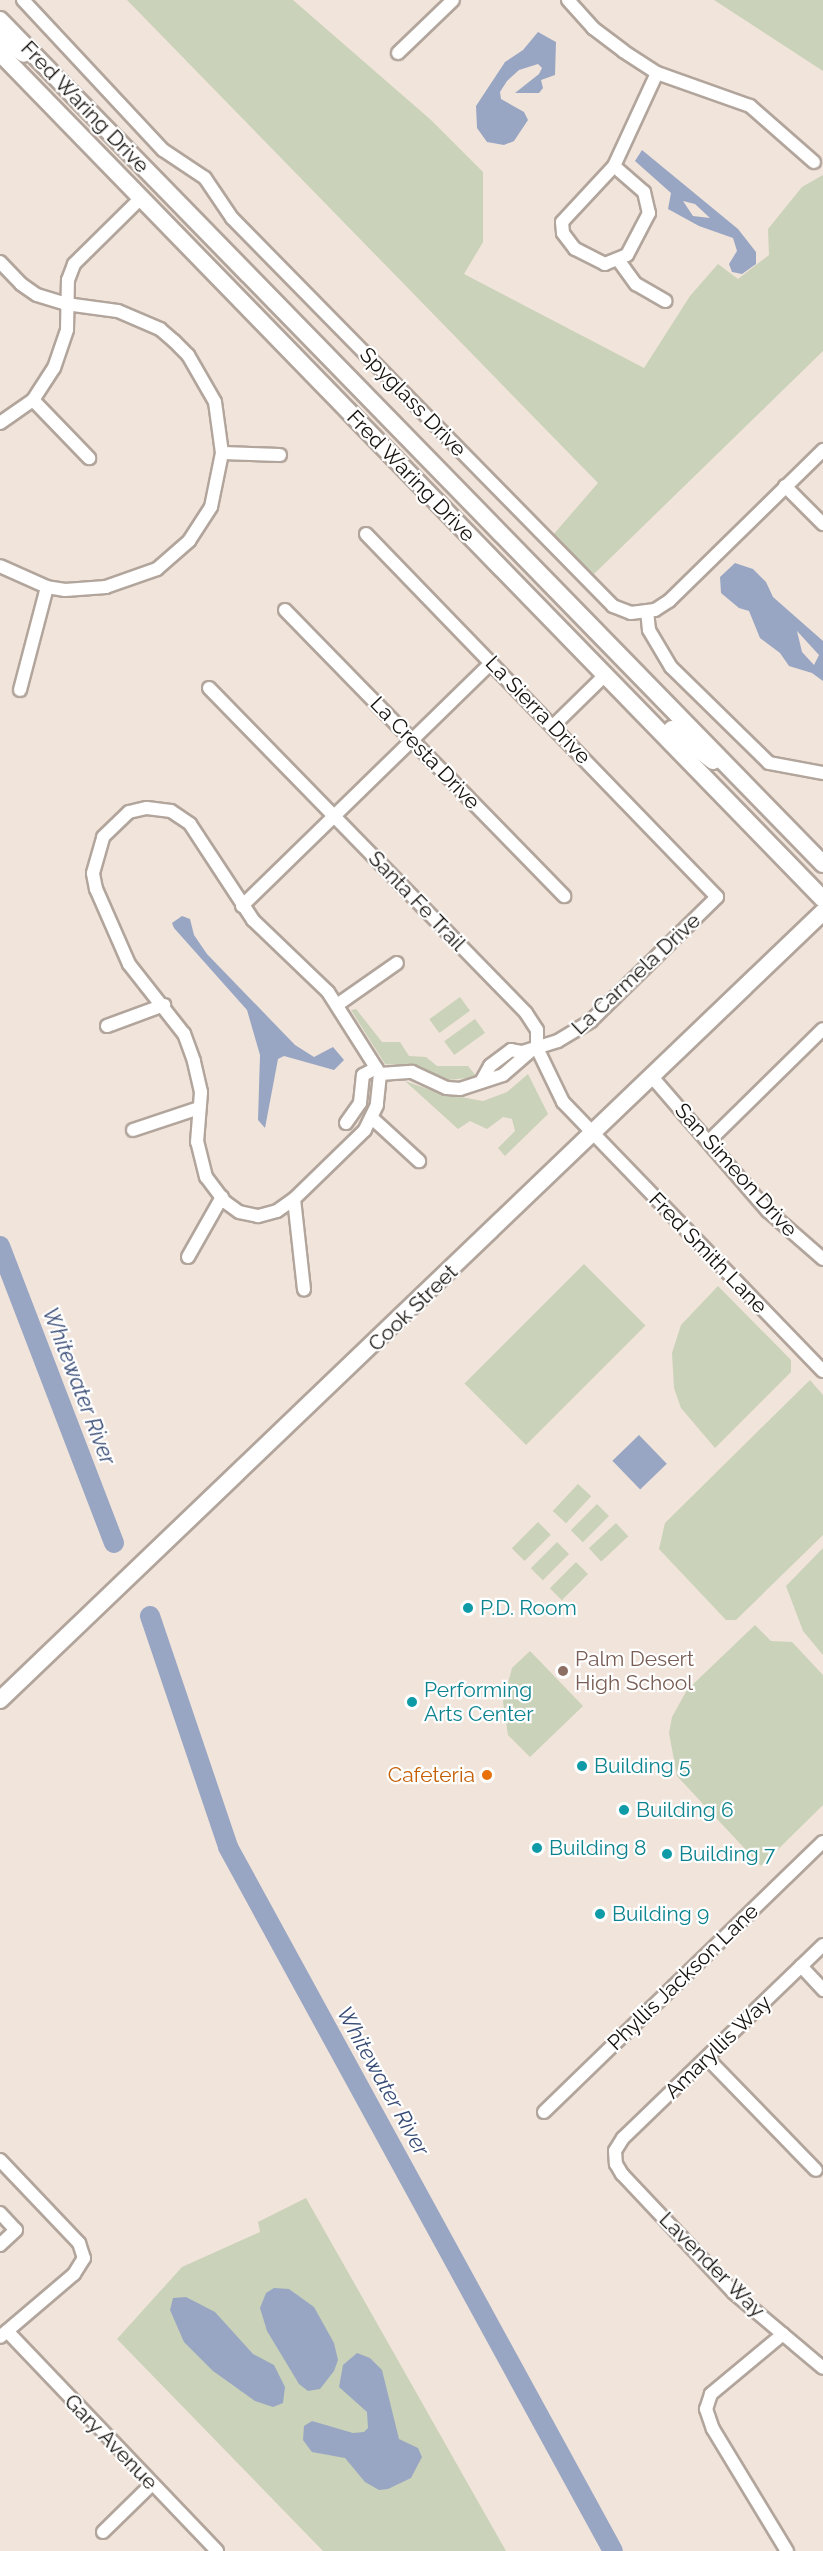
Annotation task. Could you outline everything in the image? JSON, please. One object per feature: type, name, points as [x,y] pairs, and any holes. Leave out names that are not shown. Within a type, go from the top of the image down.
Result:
[{"type":"main road","name":"Fred Waring Drive","points":[[0,20],[823,864]]},
{"type":"main road","points":[[0,37],[43,64]]},
{"type":"main road","name":"Fred Waring Drive","points":[[0,53],[823,899]]},
{"type":"main road","points":[[141,198],[154,196],[213,256],[264,292]]},
{"type":"main road","points":[[605,675],[619,674],[684,741],[741,780]]},
{"type":"main road","name":"Cook Street","points":[[0,1701],[653,1078],[823,912]]},
{"type":"street","name":"Spyglass Drive","points":[[23,0],[163,150],[205,178],[232,218],[607,602],[631,613],[647,611]]},
{"type":"street","points":[[398,53],[453,0]]},
{"type":"street","points":[[568,0],[593,28],[657,73],[750,106],[814,162]]},
{"type":"street","points":[[614,166],[644,192],[650,205],[647,220],[634,245],[619,261],[605,264],[575,249],[562,228],[564,217],[614,166],[657,73]]},
{"type":"street","points":[[0,423],[33,400],[54,368],[63,344],[66,304],[74,264],[141,198]]},
{"type":"street","points":[[619,261],[636,284],[666,301]]},
{"type":"street","points":[[0,262],[21,284],[66,304],[118,311],[160,329],[174,341],[194,365],[215,402],[222,453],[211,507],[189,541],[157,569],[106,587],[47,587],[0,566]]},
{"type":"street","points":[[33,400],[89,458]]},
{"type":"street","points":[[823,450],[669,601],[647,611],[650,630],[671,668],[769,763],[823,773]]},
{"type":"street","points":[[222,453],[280,455]]},
{"type":"street","points":[[785,486],[823,524]]},
{"type":"street","name":"La Sierra Drive","points":[[366,534],[709,887]]},
{"type":"street","points":[[20,690],[47,587]]},
{"type":"street","name":"La Cresta Drive","points":[[285,610],[564,896]]},
{"type":"street","points":[[242,906],[491,663]]},
{"type":"street","points":[[553,726],[605,675]]},
{"type":"street","name":"Santa Fe Trail","points":[[209,688],[526,1013],[537,1030],[537,1048],[563,1102],[593,1134]]},
{"type":"street","points":[[147,808],[176,813],[204,842],[242,906],[337,1005],[378,1071],[380,1092],[372,1118],[294,1199],[277,1211],[258,1216],[239,1212],[222,1197],[206,1177],[199,1157],[200,1108],[194,1061],[184,1034],[164,1005],[129,964],[96,889],[93,873],[103,837],[129,812],[147,808]]},
{"type":"street","name":"La Carmela Drive","points":[[481,1082],[488,1070],[511,1050],[521,1052],[537,1048],[576,1033],[591,1021],[717,897],[709,887]]},
{"type":"street","points":[[337,1005],[397,963]]},
{"type":"street","points":[[106,1026],[164,1005]]},
{"type":"street","points":[[710,1140],[823,1029]]},
{"type":"street","name":"La Carmela Drive","points":[[378,1071],[412,1072],[447,1088],[460,1089],[503,1075],[537,1048]]},
{"type":"street","points":[[346,1123],[362,1099],[363,1075],[378,1071]]},
{"type":"street","name":"San Simeon Drive","points":[[653,1078],[710,1140],[768,1212],[823,1259]]},
{"type":"street","points":[[133,1130],[200,1108]]},
{"type":"street","points":[[372,1118],[419,1161]]},
{"type":"street","name":"Fred Smith Lane","points":[[593,1134],[823,1371]]},
{"type":"street","points":[[188,1257],[222,1197]]},
{"type":"street","points":[[294,1199],[304,1289]]},
{"type":"street","name":"Phyllis Jackson Lane","points":[[544,2112],[823,1842]]},
{"type":"street","name":"Amaryllis Way","points":[[615,2151],[622,2138],[823,1945]]},
{"type":"street","points":[[801,1966],[823,1990]]},
{"type":"street","points":[[707,2058],[816,2169]]},
{"type":"street","name":"Lavender Way","points":[[615,2151],[616,2164],[622,2174],[734,2293],[823,2368]]},
{"type":"street","points":[[0,2160],[79,2243],[84,2258],[74,2274],[3,2334]]},
{"type":"street","points":[[0,2213],[16,2230],[0,2245]]},
{"type":"street","name":"Gary Avenue","points":[[3,2334],[217,2551]]},
{"type":"street","points":[[783,2334],[711,2394],[706,2409],[713,2428],[788,2551]]},
{"type":"street","points":[[103,2532],[152,2485]]},
{"type":"green space","points":[[127,0],[293,0],[431,120],[483,172],[483,242],[464,274],[644,368],[690,296],[718,264],[738,279],[769,255],[768,229],[802,187],[823,175],[823,351],[594,574],[553,535],[598,483]]},
{"type":"green space","points":[[714,0],[823,0],[823,71]]},
{"type":"green space","points":[[460,997],[470,1011],[439,1033],[429,1019]]},
{"type":"green space","points":[[356,1009],[382,1042],[400,1042],[409,1056],[426,1057],[437,1066],[468,1066],[477,1077],[448,1080],[407,1066],[385,1064],[351,1010]]},
{"type":"green space","points":[[475,1019],[485,1033],[454,1055],[444,1041]]},
{"type":"green space","points":[[528,1074],[548,1114],[505,1156],[498,1148],[515,1131],[512,1119],[503,1117],[487,1129],[470,1121],[458,1129],[405,1081],[439,1093],[483,1101],[507,1092]]},
{"type":"green space","points":[[584,1264],[646,1326],[526,1445],[464,1384]]},
{"type":"green space","points":[[718,1286],[791,1360],[791,1372],[715,1448],[681,1408],[674,1388],[672,1353],[681,1325]]},
{"type":"green space","points":[[810,1380],[823,1395],[823,1535],[736,1620],[726,1620],[659,1549],[665,1523]]},
{"type":"green space","points":[[578,1484],[591,1496],[566,1523],[553,1511]]},
{"type":"green space","points":[[597,1504],[609,1516],[583,1542],[571,1530]]},
{"type":"green space","points":[[538,1522],[551,1535],[525,1561],[512,1548]]},
{"type":"green space","points":[[616,1523],[628,1536],[601,1561],[589,1548]]},
{"type":"green space","points":[[557,1542],[569,1554],[543,1580],[531,1568]]},
{"type":"green space","points":[[823,1548],[823,1655],[803,1631],[786,1586]]},
{"type":"green space","points":[[576,1562],[588,1574],[562,1600],[550,1588]]},
{"type":"green space","points":[[755,1625],[771,1641],[792,1642],[823,1675],[823,1805],[761,1866],[677,1776],[669,1733],[672,1717],[687,1690]]},
{"type":"green space","points":[[530,1651],[583,1706],[530,1757],[508,1735],[503,1702],[512,1668]]},
{"type":"green space","points":[[306,2198],[506,2551],[323,2551],[117,2339],[182,2267],[260,2232],[258,2222]]},
{"type":"water","points":[[538,32],[556,42],[555,75],[541,80],[543,88],[539,93],[515,93],[539,74],[542,68],[538,64],[519,70],[507,81],[500,92],[501,99],[524,112],[528,120],[514,141],[504,145],[487,142],[477,128],[476,106],[505,62],[523,50]]},
{"type":"water","points":[[642,150],[738,229],[756,252],[756,264],[742,274],[732,272],[729,264],[737,251],[733,238],[699,226],[668,209],[671,193],[635,161]],"holes":[[[683,201],[695,204],[710,218],[693,216]]]},
{"type":"water","points":[[735,563],[753,569],[766,582],[773,597],[823,641],[823,681],[812,673],[789,666],[780,653],[760,638],[749,611],[739,608],[721,593],[720,577]],"holes":[[[797,631],[819,655],[814,665],[802,652]]]},
{"type":"water","points":[[182,916],[190,919],[194,935],[207,954],[295,1045],[314,1057],[333,1047],[344,1060],[334,1070],[284,1056],[278,1059],[265,1128],[258,1120],[260,1055],[247,1010],[174,928],[172,923]]},
{"type":"water","points":[[639,1435],[667,1464],[640,1489],[612,1461]]},
{"type":"water","points":[[274,2288],[289,2289],[314,2307],[334,2343],[338,2360],[334,2371],[320,2389],[308,2391],[299,2384],[267,2331],[260,2308],[266,2293]]},
{"type":"water","points":[[186,2297],[215,2312],[253,2354],[274,2365],[285,2387],[283,2403],[273,2407],[255,2401],[213,2371],[184,2342],[170,2310],[173,2298]]},
{"type":"water","points":[[357,2353],[370,2358],[382,2370],[399,2439],[418,2448],[422,2457],[411,2478],[388,2489],[379,2490],[365,2482],[345,2458],[312,2452],[303,2440],[304,2426],[312,2421],[353,2433],[364,2432],[368,2428],[367,2412],[339,2387],[343,2365]]},
{"type":"waterway","name":"Whitewater River","points":[[0,1246],[114,1543]]},
{"type":"waterway","name":"Whitewater River","points":[[150,1616],[228,1847],[613,2551]]},
{"type":"place","name":"P.D. Room","points":[[468,1608]]},
{"type":"place","name":"Palm Desert High School","points":[[563,1671]]},
{"type":"place","name":"Performing Arts Center","points":[[412,1702]]},
{"type":"place","name":"Building 5","points":[[582,1766]]},
{"type":"place","name":"Cafeteria","points":[[487,1775]]},
{"type":"place","name":"Building 6","points":[[624,1810]]},
{"type":"place","name":"Building 8","points":[[537,1848]]},
{"type":"place","name":"Building 7","points":[[667,1854]]},
{"type":"place","name":"Building 9","points":[[600,1914]]}]
